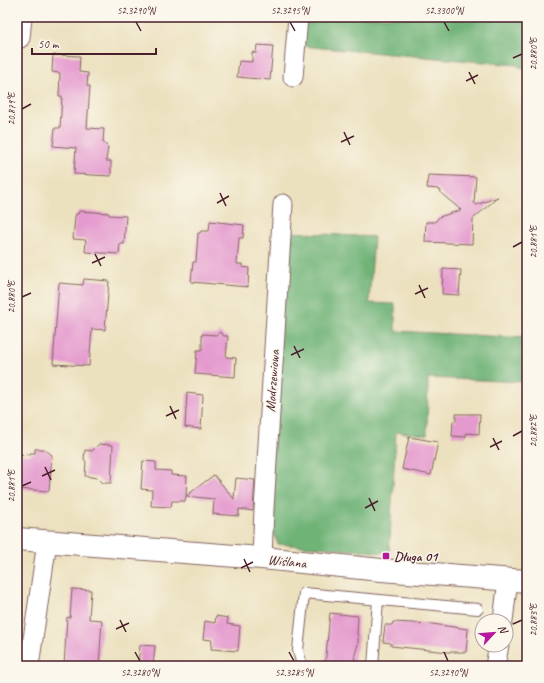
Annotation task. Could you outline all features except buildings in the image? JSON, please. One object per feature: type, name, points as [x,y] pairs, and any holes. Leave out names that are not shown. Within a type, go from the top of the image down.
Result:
[{"type":"main road","name":"Wiślana","points":[[17,539],[262,558],[381,570],[518,580]]},
{"type":"street","points":[[17,37],[20,38],[22,17]]},
{"type":"street","points":[[293,77],[298,17]]},
{"type":"street","name":"Modrzewiowa","points":[[262,558],[264,501],[283,204]]},
{"type":"street","points":[[29,666],[47,542]]},
{"type":"street","points":[[506,613],[518,580]]},
{"type":"street","points":[[496,666],[498,653]]},
{"type":"lane","points":[[302,666],[298,650],[304,593],[478,608]]},
{"type":"lane","points":[[373,666],[378,600]]},
{"type":"green space","points":[[304,17],[527,17],[527,71],[517,65],[301,46]]},
{"type":"green space","points":[[288,232],[374,237],[369,303],[395,304],[395,331],[527,338],[527,382],[428,378],[427,435],[396,432],[389,553],[278,544],[268,519]]},
{"type":"place","name":"Długa 01","points":[[386,556]]}]
